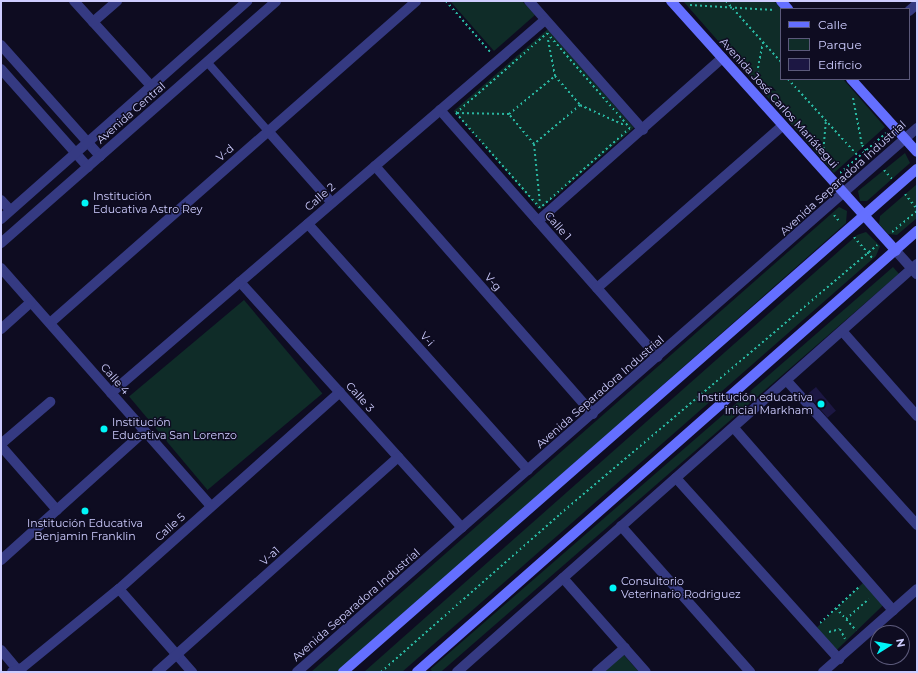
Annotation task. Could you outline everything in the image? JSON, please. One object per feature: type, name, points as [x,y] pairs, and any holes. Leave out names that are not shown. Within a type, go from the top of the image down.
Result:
[{"type":"main road","name":"Avenida José Carlos Mariátegui","points":[[671,1],[896,251]]},
{"type":"main road","points":[[852,80],[917,152]]},
{"type":"main road","points":[[343,672],[917,169]]},
{"type":"main road","points":[[417,672],[917,231]]},
{"type":"street","points":[[74,1],[151,86]]},
{"type":"street","points":[[93,22],[117,1]]},
{"type":"street","name":"Avenida Central","points":[[1,219],[247,1]]},
{"type":"street","name":"Avenida Central","points":[[1,243],[276,1]]},
{"type":"street","name":"V-d","points":[[50,323],[416,1]]},
{"type":"street","points":[[529,1],[643,130]]},
{"type":"street","points":[[910,10],[917,2]]},
{"type":"street","name":"Calle 2","points":[[111,393],[545,20]]},
{"type":"street","points":[[1,45],[100,156]]},
{"type":"street","points":[[538,222],[722,58]]},
{"type":"street","points":[[207,62],[332,203]]},
{"type":"street","points":[[1,69],[88,166]]},
{"type":"street","name":"Calle 1","points":[[440,110],[658,357]]},
{"type":"street","points":[[597,288],[782,126]]},
{"type":"street","name":"Avenida Separadora Industrial","points":[[297,672],[828,208],[917,128]]},
{"type":"street","name":"V-g","points":[[375,166],[593,414]]},
{"type":"street","points":[[1,200],[10,210]]},
{"type":"street","name":"V-i","points":[[308,224],[528,470]]},
{"type":"street","name":"Avenida José Carlos Mariátegui","points":[[896,251],[915,269]]},
{"type":"street","name":"Calle 4","points":[[1,268],[211,506]]},
{"type":"street","points":[[457,672],[621,526],[915,269]]},
{"type":"street","name":"Calle 3","points":[[240,282],[462,528]]},
{"type":"street","points":[[1,330],[31,302]]},
{"type":"street","points":[[843,332],[917,416]]},
{"type":"street","points":[[787,381],[917,525]]},
{"type":"street","name":"Calle 5","points":[[14,670],[22,668],[119,589],[340,392]]},
{"type":"street","points":[[50,402],[1,445],[57,510]]},
{"type":"street","points":[[734,428],[893,610]]},
{"type":"street","points":[[1,560],[145,431]]},
{"type":"street","name":"V-a1","points":[[157,672],[398,457]]},
{"type":"street","points":[[676,478],[839,658]]},
{"type":"street","points":[[621,526],[750,672]]},
{"type":"street","points":[[563,578],[646,672]]},
{"type":"street","points":[[119,589],[192,672]]},
{"type":"street","points":[[823,672],[917,590]]},
{"type":"street","points":[[597,672],[625,648]]},
{"type":"street","points":[[1,650],[14,670]]},
{"type":"path","points":[[446,1],[497,61]]},
{"type":"path","points":[[726,1],[780,61]]},
{"type":"path","points":[[681,12],[689,5],[777,10],[784,5]]},
{"type":"path","points":[[545,20],[555,76],[580,105],[630,128],[643,130]]},
{"type":"path","points":[[456,113],[547,33]]},
{"type":"path","points":[[547,33],[630,128]]},
{"type":"path","points":[[748,87],[755,80],[763,42]]},
{"type":"path","points":[[440,110],[456,113],[509,114],[555,76]]},
{"type":"path","points":[[789,80],[859,157]]},
{"type":"path","points":[[381,672],[560,514],[917,210],[866,150],[858,131],[859,118],[852,96]]},
{"type":"path","points":[[534,144],[580,105]]},
{"type":"path","points":[[456,113],[540,208]]},
{"type":"path","points":[[509,114],[534,144],[540,208],[538,222]]},
{"type":"path","points":[[816,162],[823,155],[826,122]]},
{"type":"path","points":[[833,180],[893,126]]},
{"type":"path","points":[[540,208],[630,128]]},
{"type":"path","points":[[828,208],[879,266]]},
{"type":"path","points":[[813,630],[865,578]]},
{"type":"path","points":[[846,619],[875,594]]},
{"type":"path","points":[[836,608],[856,630]]},
{"type":"path","points":[[840,645],[862,625]]},
{"type":"path","points":[[825,638],[832,629],[840,629],[846,640]]},
{"type":"green space","points":[[450,1],[522,1],[535,15],[494,51]]},
{"type":"green space","points":[[683,1],[774,1],[781,8],[780,80],[844,80],[885,127],[834,173]]},
{"type":"green space","points":[[548,29],[634,128],[540,210],[454,111]]},
{"type":"green space","points":[[905,153],[910,163],[867,201],[860,201],[858,191]]},
{"type":"green space","points":[[917,184],[917,218],[897,235],[888,234],[879,224],[880,216]]},
{"type":"green space","points":[[839,207],[847,211],[846,223],[338,672],[311,672]]},
{"type":"green space","points":[[866,232],[880,246],[876,256],[402,672],[364,672],[857,235]]},
{"type":"green space","points":[[893,267],[899,274],[441,672],[433,672],[430,669]]},
{"type":"green space","points":[[244,300],[322,393],[208,490],[129,396]]},
{"type":"green space","points":[[864,582],[885,604],[836,651],[815,629]]},
{"type":"green space","points":[[623,654],[639,672],[603,672]]},
{"type":"building","points":[[816,387],[836,411],[827,418],[808,394]]},
{"type":"place","name":"Institución Educativa Astro Rey","points":[[85,203]]},
{"type":"place","name":"Institución educativa inicial Markham","points":[[821,404]]},
{"type":"place","name":"Institución Educativa San Lorenzo","points":[[104,429]]},
{"type":"place","name":"Institución Educativa Benjamin Franklin","points":[[85,511]]},
{"type":"place","name":"Consultorio Veterinario Rodriguez","points":[[613,588]]}]
